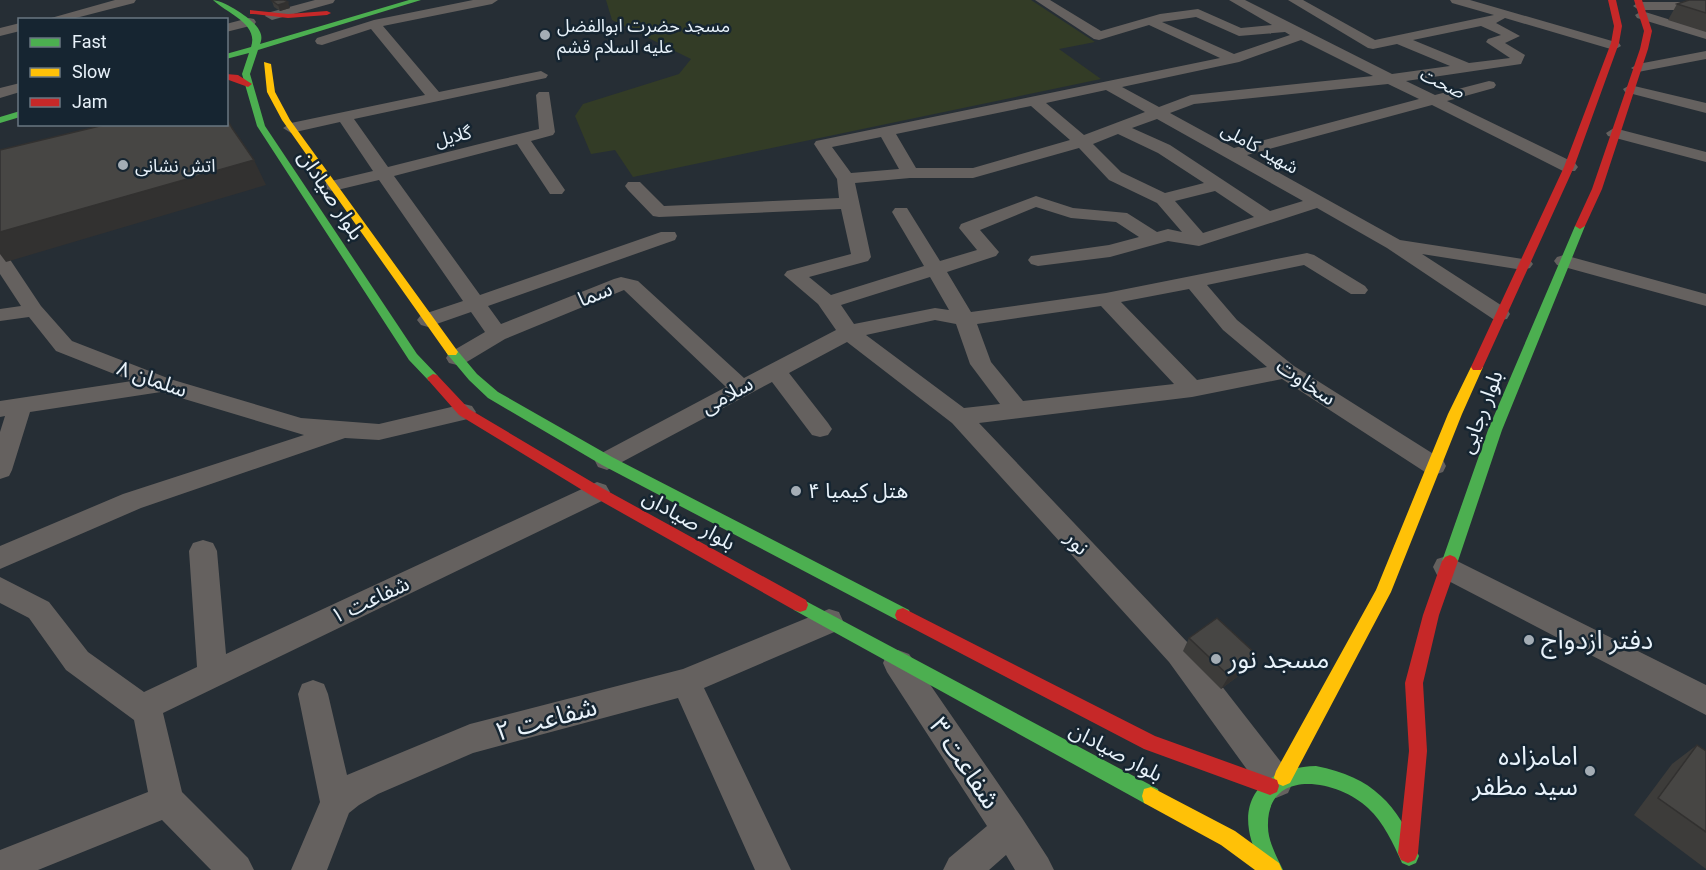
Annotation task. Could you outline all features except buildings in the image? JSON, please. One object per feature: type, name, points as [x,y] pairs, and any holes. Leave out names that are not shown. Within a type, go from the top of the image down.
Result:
[{"type":"main road","points":[[217,0],[251,17],[352,10]]},
{"type":"main road","points":[[233,0],[251,17],[262,42]]},
{"type":"main road","points":[[228,56],[352,10],[387,0]]},
{"type":"main road","points":[[266,70],[296,41],[320,35],[417,0]]},
{"type":"main road","name":"بلوار رجایی","points":[[1408,853],[1418,751],[1414,683],[1431,615],[1495,430],[1566,256],[1597,189],[1600,129],[1618,26],[1612,0]]},
{"type":"main road","name":"بلوار رجایی","points":[[1272,870],[1257,832],[1257,813],[1261,799],[1276,782],[1383,592],[1434,466],[1500,314],[1569,167],[1630,89],[1648,31],[1640,7]]},
{"type":"main road","points":[[228,37],[251,17]]},
{"type":"main road","points":[[228,47],[320,35]]},
{"type":"main road","name":"بلوار صیادان","points":[[262,42],[271,92],[288,124],[428,320],[457,358],[493,395],[607,461],[1150,743],[1276,782]]},
{"type":"main road","name":"بلوار صیادان","points":[[262,42],[246,74],[261,126],[413,357],[464,412],[597,492],[1228,838],[1272,870]]},
{"type":"main road","points":[[228,76],[236,77],[248,84]]},
{"type":"main road","points":[[261,126],[288,124]]},
{"type":"main road","points":[[1276,782],[1299,773],[1317,773],[1336,778],[1355,787],[1373,800],[1401,834],[1411,870]]},
{"type":"street","points":[[68,0],[86,16]]},
{"type":"street","points":[[68,18],[86,16],[130,0]]},
{"type":"street","points":[[272,16],[329,0]]},
{"type":"street","points":[[320,35],[492,0]]},
{"type":"street","name":"صحت","points":[[1235,0],[1569,167]]},
{"type":"street","points":[[1294,0],[1373,45],[1508,15]]},
{"type":"street","points":[[1456,0],[1614,46]]},
{"type":"street","points":[[1046,1],[1099,36],[1150,21],[1198,13],[1239,32],[1345,29]]},
{"type":"street","points":[[1640,7],[1689,6],[1706,2]]},
{"type":"street","points":[[1157,5],[1176,16]]},
{"type":"street","points":[[1640,7],[1706,35]]},
{"type":"street","points":[[228,27],[251,17]]},
{"type":"street","points":[[1150,21],[1234,58]]},
{"type":"street","points":[[846,179],[910,173],[973,172],[1082,142],[1160,114],[1191,100],[1390,79],[1516,62],[1518,55],[1493,42],[1513,36],[1484,22]]},
{"type":"street","points":[[374,24],[436,98]]},
{"type":"street","points":[[0,32],[18,28]]},
{"type":"street","points":[[848,332],[841,315],[829,302],[794,275],[861,257],[846,179],[822,144],[1234,58],[1267,49],[1294,31]]},
{"type":"street","points":[[1400,40],[1468,68]]},
{"type":"street","points":[[1638,68],[1706,55]]},
{"type":"street","points":[[288,124],[344,117],[541,75]]},
{"type":"street","name":"شهید کاملی","points":[[1108,85],[1394,244],[1500,314]]},
{"type":"street","points":[[1233,154],[1489,85]]},
{"type":"street","points":[[1630,89],[1706,108]]},
{"type":"street","points":[[7,106],[18,90]]},
{"type":"street","name":"گلایل","points":[[333,186],[547,132],[544,95]]},
{"type":"street","points":[[1034,100],[1082,142],[1115,176],[1163,199],[1199,240]]},
{"type":"street","points":[[344,117],[497,334]]},
{"type":"street","points":[[1120,129],[1164,149],[1268,218]]},
{"type":"street","points":[[1600,129],[1706,157]]},
{"type":"street","points":[[887,132],[910,173]]},
{"type":"street","points":[[522,139],[556,190]]},
{"type":"street","points":[[1163,199],[1218,185]]},
{"type":"street","points":[[634,186],[658,212],[849,203]]},
{"type":"street","points":[[829,302],[989,252],[968,228],[1035,201],[1071,213],[1121,217],[1154,239]]},
{"type":"street","points":[[1038,260],[1110,251],[1168,235],[1199,240],[1318,202]]},
{"type":"street","points":[[901,212],[965,319],[981,364],[1017,410]]},
{"type":"street","points":[[428,320],[668,236]]},
{"type":"street","points":[[1394,244],[1523,264]]},
{"type":"street","points":[[1566,256],[1706,290]]},
{"type":"street","points":[[1566,256],[1706,300]]},
{"type":"street","name":"سلمان ۸","points":[[0,259],[34,310],[64,346],[162,384],[301,426],[379,432],[464,412]]},
{"type":"street","name":"سلامی","points":[[607,461],[848,332],[934,314],[965,319],[1106,298],[1307,259],[1358,290]]},
{"type":"street","name":"سخاوت","points":[[1193,282],[1230,325],[1286,371],[1434,466]]},
{"type":"street","name":"سما","points":[[457,358],[497,334],[610,287],[621,284],[631,285],[741,388]]},
{"type":"street","points":[[1106,298],[1192,389]]},
{"type":"street","points":[[0,315],[34,310]]},
{"type":"street","name":"نور","points":[[848,332],[960,417],[1179,653],[1276,782]]},
{"type":"street","points":[[775,370],[820,429]]},
{"type":"street","points":[[960,417],[1192,389],[1286,371]]},
{"type":"street","points":[[0,470],[10,408],[162,384]]},
{"type":"street","points":[[0,558],[132,501],[346,429]]},
{"type":"street","name":"شفاعت ۱","points":[[142,708],[597,492]]},
{"type":"street","points":[[203,551],[213,674]]},
{"type":"street","points":[[1447,567],[1706,701]]},
{"type":"street","points":[[0,589],[39,610],[77,661],[142,708],[150,719],[167,801],[236,870]]},
{"type":"street","name":"شفاعت ۲","points":[[338,802],[347,793],[366,783],[470,739],[686,682],[829,621]]},
{"type":"street","name":"شفاعت ۳","points":[[893,656],[1036,870]]},
{"type":"street","points":[[686,682],[773,870]]},
{"type":"street","points":[[309,870],[338,802],[313,694]]},
{"type":"street","points":[[0,868],[167,801]]},
{"type":"street","points":[[961,870],[1010,830]]},
{"type":"green space","points":[[606,0],[1031,0],[1095,42],[1059,49],[1101,79],[633,177],[615,150],[591,154],[575,116],[583,104],[679,74],[691,59],[612,20]]},
{"type":"traffic: fast","points":[[217,0],[255,28],[258,39],[246,74],[261,126],[413,357],[433,378]]},
{"type":"traffic: fast","points":[[228,56],[417,0]]},
{"type":"traffic: fast","points":[[0,120],[18,115]]},
{"type":"traffic: fast","points":[[1450,561],[1495,430],[1580,226]]},
{"type":"traffic: fast","points":[[452,352],[473,377],[493,395],[607,461],[903,615]]},
{"type":"traffic: fast","points":[[800,605],[1151,796]]},
{"type":"traffic: fast","points":[[1273,870],[1259,831],[1260,805],[1269,790],[1282,780],[1298,776],[1316,775],[1335,779],[1353,786],[1368,796],[1387,816],[1409,856]]},
{"type":"traffic: slow","points":[[267,64],[271,92],[286,120],[452,352]]},
{"type":"traffic: slow","points":[[1283,777],[1383,592],[1455,414],[1477,367]]},
{"type":"traffic: slow","points":[[1151,796],[1228,838],[1272,870]]},
{"type":"traffic: jam","points":[[1477,367],[1569,167],[1615,43],[1618,26],[1612,0]]},
{"type":"traffic: jam","points":[[1580,226],[1597,189],[1644,49],[1648,31],[1638,0]]},
{"type":"traffic: jam","points":[[253,12],[288,16],[327,13]]},
{"type":"traffic: jam","points":[[228,76],[235,77],[248,84]]},
{"type":"traffic: jam","points":[[433,378],[464,412],[597,492],[800,605]]},
{"type":"traffic: jam","points":[[1408,853],[1418,751],[1414,683],[1431,615],[1450,561]]},
{"type":"traffic: jam","points":[[903,615],[1150,743],[1270,786]]},
{"type":"place","name":"مسجد حضرت ابوالفضل علیه السلام قشم","points":[[545,35]]},
{"type":"place","name":"اتش نشانى","points":[[123,165]]},
{"type":"place","name":"هتل کیمیا ۴","points":[[796,491]]},
{"type":"place","name":"دفتر ازدواج","points":[[1529,640]]},
{"type":"place","name":"مسجد نور","points":[[1216,659]]},
{"type":"place","name":"امامزاده سید مظفر","points":[[1590,771]]}]
